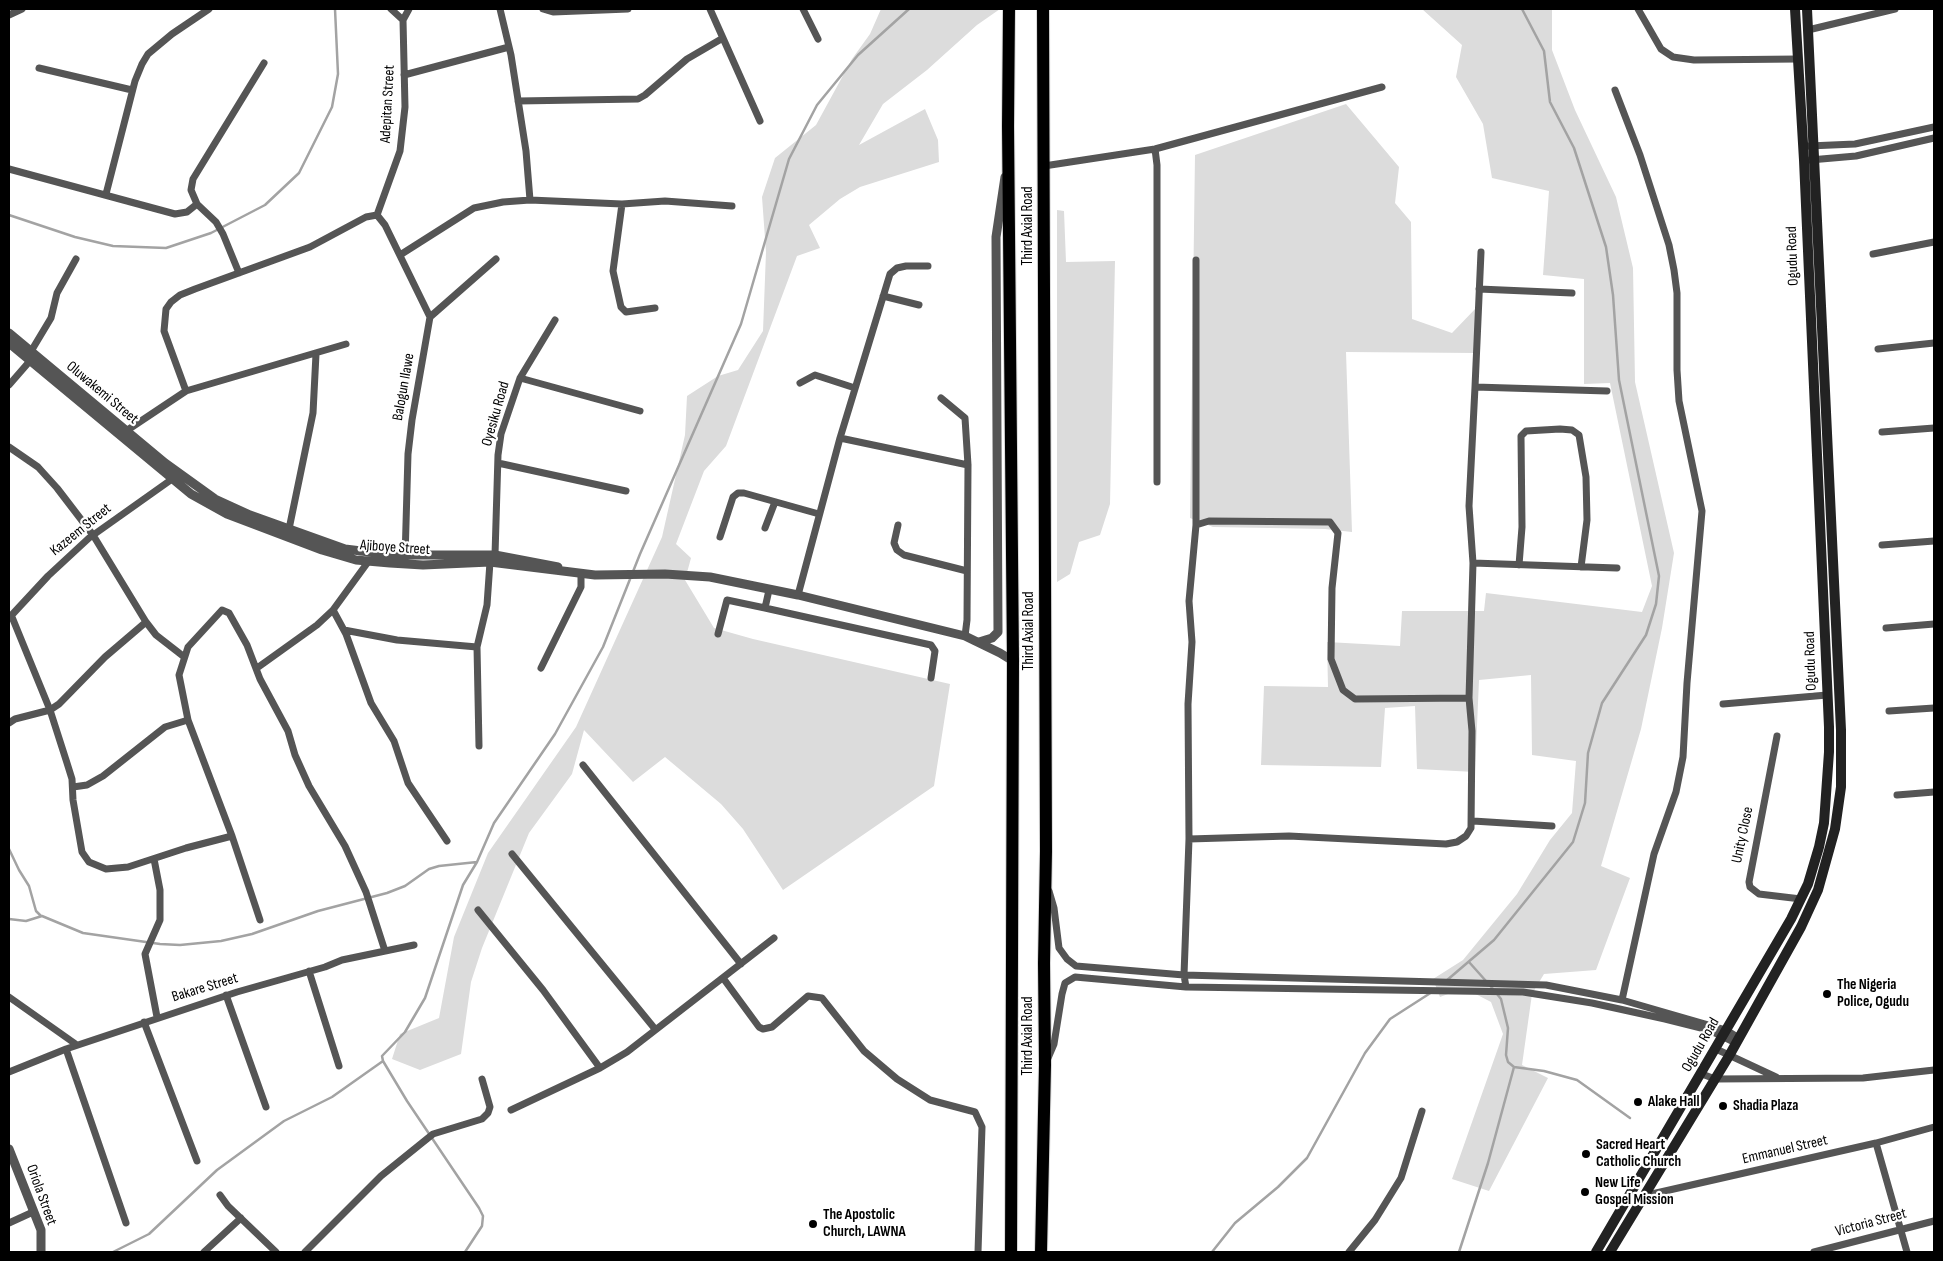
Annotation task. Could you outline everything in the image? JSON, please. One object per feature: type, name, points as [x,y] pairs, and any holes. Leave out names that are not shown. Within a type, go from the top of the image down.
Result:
[{"type":"highway","name":"Third Axial Road","points":[[1010,9],[1009,160],[1013,662],[1012,1252]]},
{"type":"highway","name":"Third Axial Road","points":[[1041,1252],[1045,1065],[1043,9]]},
{"type":"main road","name":"Ogudu Road","points":[[1596,1252],[1702,1074],[1801,899],[1814,865],[1824,823],[1830,752],[1804,160],[1795,9]]},
{"type":"main road","name":"Ogudu Road","points":[[1610,1252],[1642,1196],[1729,1056],[1812,906],[1830,852],[1838,807],[1842,765],[1837,631],[1807,9]]},
{"type":"main road","points":[[1824,631],[1837,631]]},
{"type":"street","points":[[11,12],[22,9]]},
{"type":"street","points":[[106,194],[132,90],[142,64],[148,54],[172,34],[209,9]]},
{"type":"street","points":[[391,9],[403,20]]},
{"type":"street","name":"Adepitan Street","points":[[377,215],[400,151],[405,107],[403,20],[409,9]]},
{"type":"street","points":[[500,9],[509,47],[518,101],[530,200]]},
{"type":"street","points":[[543,9],[553,12],[628,9]]},
{"type":"street","points":[[710,9],[760,121]]},
{"type":"street","points":[[803,9],[818,39]]},
{"type":"street","points":[[1638,9],[1661,49],[1673,58],[1694,60],[1798,59]]},
{"type":"street","points":[[1808,30],[1895,9]]},
{"type":"street","points":[[518,101],[638,98],[645,95],[687,60],[723,38]]},
{"type":"street","points":[[404,75],[509,47]]},
{"type":"street","points":[[239,273],[223,234],[216,222],[197,204],[191,190],[193,179],[264,63]]},
{"type":"street","points":[[39,68],[132,90]]},
{"type":"street","points":[[1044,166],[1155,149],[1382,87]]},
{"type":"street","points":[[1615,90],[1640,156],[1669,246],[1674,270],[1677,293],[1677,370],[1680,401],[1702,512],[1683,757],[1676,792],[1654,854],[1622,1000]]},
{"type":"street","points":[[1803,146],[1855,144],[1934,127]]},
{"type":"street","points":[[1804,160],[1856,156],[1934,138]]},
{"type":"street","points":[[1155,149],[1157,165],[1156,482]]},
{"type":"street","points":[[979,642],[992,638],[998,632],[996,237],[1000,200],[1009,160]]},
{"type":"street","points":[[9,169],[175,214],[187,212],[197,204]]},
{"type":"street","points":[[400,255],[474,208],[503,202],[530,200],[622,204],[665,201],[732,206]]},
{"type":"street","points":[[622,204],[613,271],[621,307],[626,312],[656,308]]},
{"type":"street","points":[[186,391],[164,331],[166,309],[180,295],[310,247],[366,217],[377,215],[384,224],[430,317],[496,259]]},
{"type":"street","points":[[1873,254],[1934,242]]},
{"type":"street","points":[[1189,839],[1289,836],[1446,844],[1457,842],[1466,836],[1473,821],[1472,731],[1469,698],[1473,563],[1470,506],[1481,252]]},
{"type":"street","points":[[9,385],[30,357],[51,318],[57,293],[76,260]]},
{"type":"street","points":[[1186,987],[1184,975],[1189,839],[1188,704],[1192,642],[1189,601],[1196,525],[1196,260]]},
{"type":"street","points":[[798,595],[840,438],[890,274],[897,268],[906,266],[928,266]]},
{"type":"street","points":[[1479,289],[1572,292]]},
{"type":"street","points":[[883,296],[919,305]]},
{"type":"street","name":"Balogun Ilawe","points":[[405,560],[408,454],[430,317]]},
{"type":"street","name":"Oyesiku Road","points":[[480,746],[477,647],[487,605],[502,434],[520,378],[555,320]]},
{"type":"street","name":"Oluwakemi Street","points":[[9,333],[30,357],[176,476]]},
{"type":"street","name":"Oluwakemi Street","points":[[9,343],[126,431],[176,476]]},
{"type":"street","points":[[1878,349],[1934,343]]},
{"type":"street","points":[[126,431],[186,391],[346,344]]},
{"type":"street","points":[[289,529],[313,413],[316,354]]},
{"type":"street","points":[[800,383],[815,375],[855,388]]},
{"type":"street","points":[[520,378],[640,412]]},
{"type":"street","points":[[1475,387],[1607,391]]},
{"type":"street","points":[[941,398],[965,418],[968,465],[967,620],[965,636]]},
{"type":"street","points":[[1882,432],[1934,428]]},
{"type":"street","points":[[1519,564],[1522,527],[1521,436],[1526,431],[1560,429],[1572,430],[1579,435],[1586,477],[1586,520],[1581,567]]},
{"type":"street","points":[[840,438],[968,465]]},
{"type":"street","points":[[9,447],[38,467],[57,488],[93,535],[146,622],[156,635],[183,656]]},
{"type":"street","points":[[498,463],[626,491]]},
{"type":"street","name":"Ajiboye Street","points":[[176,476],[191,494],[227,514],[322,550],[368,562],[492,559],[580,573],[665,574],[710,577],[798,595],[965,636],[1013,662]]},
{"type":"street","name":"Ajiboye Street","points":[[176,476],[215,499],[250,515],[345,549],[405,560]]},
{"type":"street","name":"Kazeem Street","points":[[10,618],[48,576],[93,535],[176,476]]},
{"type":"street","points":[[720,536],[733,497],[738,493],[819,514]]},
{"type":"street","points":[[765,528],[775,502]]},
{"type":"street","points":[[1196,525],[1209,521],[1330,522],[1338,533],[1332,588],[1331,660],[1343,690],[1355,698],[1469,698]]},
{"type":"street","points":[[898,525],[894,543],[904,555],[967,571]]},
{"type":"street","points":[[1882,545],[1934,541]]},
{"type":"street","points":[[257,668],[317,625],[333,610],[368,562]]},
{"type":"street","points":[[1473,563],[1617,568]]},
{"type":"street","points":[[541,668],[580,587],[580,573]]},
{"type":"street","points":[[765,608],[768,590]]},
{"type":"street","points":[[718,634],[727,600],[932,644],[935,651],[930,678]]},
{"type":"street","points":[[260,920],[232,836],[188,720],[179,675],[183,656],[188,647],[222,610],[229,614],[247,644],[260,679],[288,731],[295,755],[310,786],[345,846],[366,892],[385,951]]},
{"type":"street","points":[[333,610],[344,630],[371,703],[394,741],[408,783],[447,841]]},
{"type":"street","points":[[10,618],[50,710],[73,787],[73,800],[82,852],[89,862],[106,869],[117,868],[232,836]]},
{"type":"street","points":[[9,723],[15,719],[50,710],[79,685],[105,657],[146,622]]},
{"type":"street","points":[[1886,628],[1934,624]]},
{"type":"street","points":[[344,630],[397,640],[477,647]]},
{"type":"street","points":[[1723,704],[1827,695]]},
{"type":"street","points":[[1889,711],[1934,708]]},
{"type":"street","points":[[73,787],[87,785],[103,776],[165,727],[188,720]]},
{"type":"street","name":"Unity Close","points":[[1777,736],[1749,882],[1750,887],[1759,894],[1801,899]]},
{"type":"street","points":[[583,765],[740,964]]},
{"type":"street","points":[[1897,795],[1934,792]]},
{"type":"street","points":[[1473,821],[1552,826]]},
{"type":"street","points":[[512,854],[655,1029]]},
{"type":"street","points":[[154,859],[161,901],[160,920],[154,939],[145,954],[157,1017]]},
{"type":"street","points":[[1045,877],[1054,908],[1058,948],[1066,959],[1076,966],[1184,975],[1546,985],[1622,1000],[1738,1040]]},
{"type":"street","points":[[478,910],[538,983],[600,1068]]},
{"type":"street","points":[[510,1110],[600,1068],[627,1052],[774,938]]},
{"type":"street","name":"Bakare Street","points":[[9,1072],[77,1045],[226,995],[342,960],[414,945]]},
{"type":"street","points":[[309,971],[339,1066]]},
{"type":"street","points":[[1045,1065],[1054,1044],[1059,1005],[1065,983],[1074,977],[1186,987],[1523,992],[1592,1003],[1725,1034]]},
{"type":"street","points":[[723,978],[759,1027],[763,1029],[772,1027],[808,996],[822,998],[864,1051],[897,1079],[930,1100],[975,1112],[982,1127],[978,1252]]},
{"type":"street","points":[[226,995],[266,1107]]},
{"type":"street","points":[[9,997],[77,1045]]},
{"type":"street","points":[[144,1022],[198,1161]]},
{"type":"street","points":[[66,1049],[126,1223]]},
{"type":"street","points":[[1716,1049],[1779,1078]]},
{"type":"street","points":[[1702,1074],[1715,1079],[1863,1078],[1934,1070]]},
{"type":"street","points":[[305,1252],[381,1176],[421,1143],[433,1134],[482,1119],[488,1113],[490,1107],[482,1079]]},
{"type":"street","points":[[1349,1252],[1375,1220],[1401,1178],[1422,1111]]},
{"type":"street","name":"Emmanuel Street","points":[[1642,1196],[1876,1143],[1934,1127]]},
{"type":"street","points":[[1876,1143],[1907,1252]]},
{"type":"street","name":"Oriola Street","points":[[9,1149],[40,1230],[41,1252]]},
{"type":"street","points":[[220,1195],[276,1252]]},
{"type":"street","points":[[9,1223],[33,1212]]},
{"type":"street","points":[[204,1252],[241,1218]]},
{"type":"street","name":"Victoria Street","points":[[1814,1252],[1934,1221]]},
{"type":"shaded area","points":[[881,9],[1000,9],[977,25],[927,70],[883,104],[859,145],[925,109],[938,140],[939,162],[860,187],[840,199],[809,225],[820,248],[797,256],[726,446],[704,471],[676,544],[691,558],[685,580],[714,628],[753,639],[950,684],[934,786],[783,890],[743,829],[721,804],[665,757],[633,782],[584,730],[572,774],[529,833],[482,948],[471,982],[461,1054],[420,1070],[392,1059],[400,1034],[439,1018],[454,937],[488,853],[576,727],[662,537],[685,435],[687,396],[718,376],[738,370],[763,331],[766,252],[762,197],[775,158],[816,125],[852,59],[870,34]]},
{"type":"shaded area","points":[[1422,9],[1552,9],[1552,50],[1575,110],[1616,197],[1633,268],[1635,382],[1674,553],[1662,628],[1641,729],[1601,866],[1630,878],[1596,970],[1544,974],[1532,994],[1522,1065],[1548,1078],[1489,1191],[1452,1179],[1503,1034],[1491,1002],[1464,988],[1440,997],[1433,979],[1463,960],[1517,894],[1550,840],[1572,813],[1576,761],[1532,755],[1531,675],[1479,680],[1475,772],[1417,769],[1415,706],[1385,708],[1381,767],[1261,765],[1264,686],[1328,687],[1327,642],[1400,646],[1402,611],[1484,611],[1486,593],[1642,612],[1652,586],[1610,383],[1584,384],[1584,279],[1543,275],[1549,191],[1492,178],[1483,124],[1456,77],[1462,45]]},
{"type":"shaded area","points":[[1346,104],[1399,167],[1395,203],[1411,222],[1412,319],[1452,333],[1477,307],[1476,353],[1346,352],[1352,532],[1325,529],[1213,527],[1190,518],[1195,155]]},
{"type":"shaded area","points":[[1057,210],[1064,211],[1066,262],[1115,261],[1110,504],[1100,535],[1079,542],[1070,574],[1057,582]]},
{"type":"waterway","points":[[9,215],[75,237],[113,246],[166,248],[211,233],[265,205],[299,173],[332,107],[338,74],[335,9]]},
{"type":"waterway","points":[[113,1252],[149,1234],[217,1170],[284,1121],[332,1097],[383,1061],[382,1056],[405,1032],[425,998],[463,885],[477,862],[494,823],[555,734],[603,647],[640,554],[741,324],[789,159],[817,105],[858,55],[909,9]]},
{"type":"waterway","points":[[1446,981],[1494,940],[1573,842],[1585,803],[1588,753],[1602,703],[1646,635],[1656,604],[1659,576],[1619,380],[1613,295],[1606,247],[1574,148],[1550,102],[1544,51],[1522,9]]},
{"type":"waterway","points":[[9,849],[29,886],[36,911],[41,916]]},
{"type":"waterway","points":[[9,919],[26,921],[42,916],[83,933],[160,944],[180,945],[221,941],[252,934],[318,911],[387,893],[405,886],[429,869],[439,866],[477,862]]},
{"type":"waterway","points":[[1469,962],[1494,990]]},
{"type":"waterway","points":[[1212,1252],[1235,1223],[1278,1187],[1307,1158],[1365,1053],[1390,1019],[1432,992]]},
{"type":"waterway","points":[[1497,994],[1501,999],[1508,1028],[1506,1055],[1508,1062],[1514,1067],[1544,1071],[1577,1080],[1630,1118]]},
{"type":"waterway","points":[[383,1061],[407,1101],[483,1216],[482,1226],[465,1252]]},
{"type":"waterway","points":[[1459,1252],[1488,1163],[1514,1067]]},
{"type":"place","name":"The Nigeria Police, Ogudu","points":[[1827,994]]},
{"type":"place","name":"Alake Hall","points":[[1638,1102]]},
{"type":"place","name":"Shadia Plaza","points":[[1723,1106]]},
{"type":"place","name":"Sacred Heart Catholic Church","points":[[1586,1154]]},
{"type":"place","name":"New Life Gospel Mission","points":[[1585,1192]]},
{"type":"place","name":"The Apostolic Church, LAWNA","points":[[813,1224]]}]
